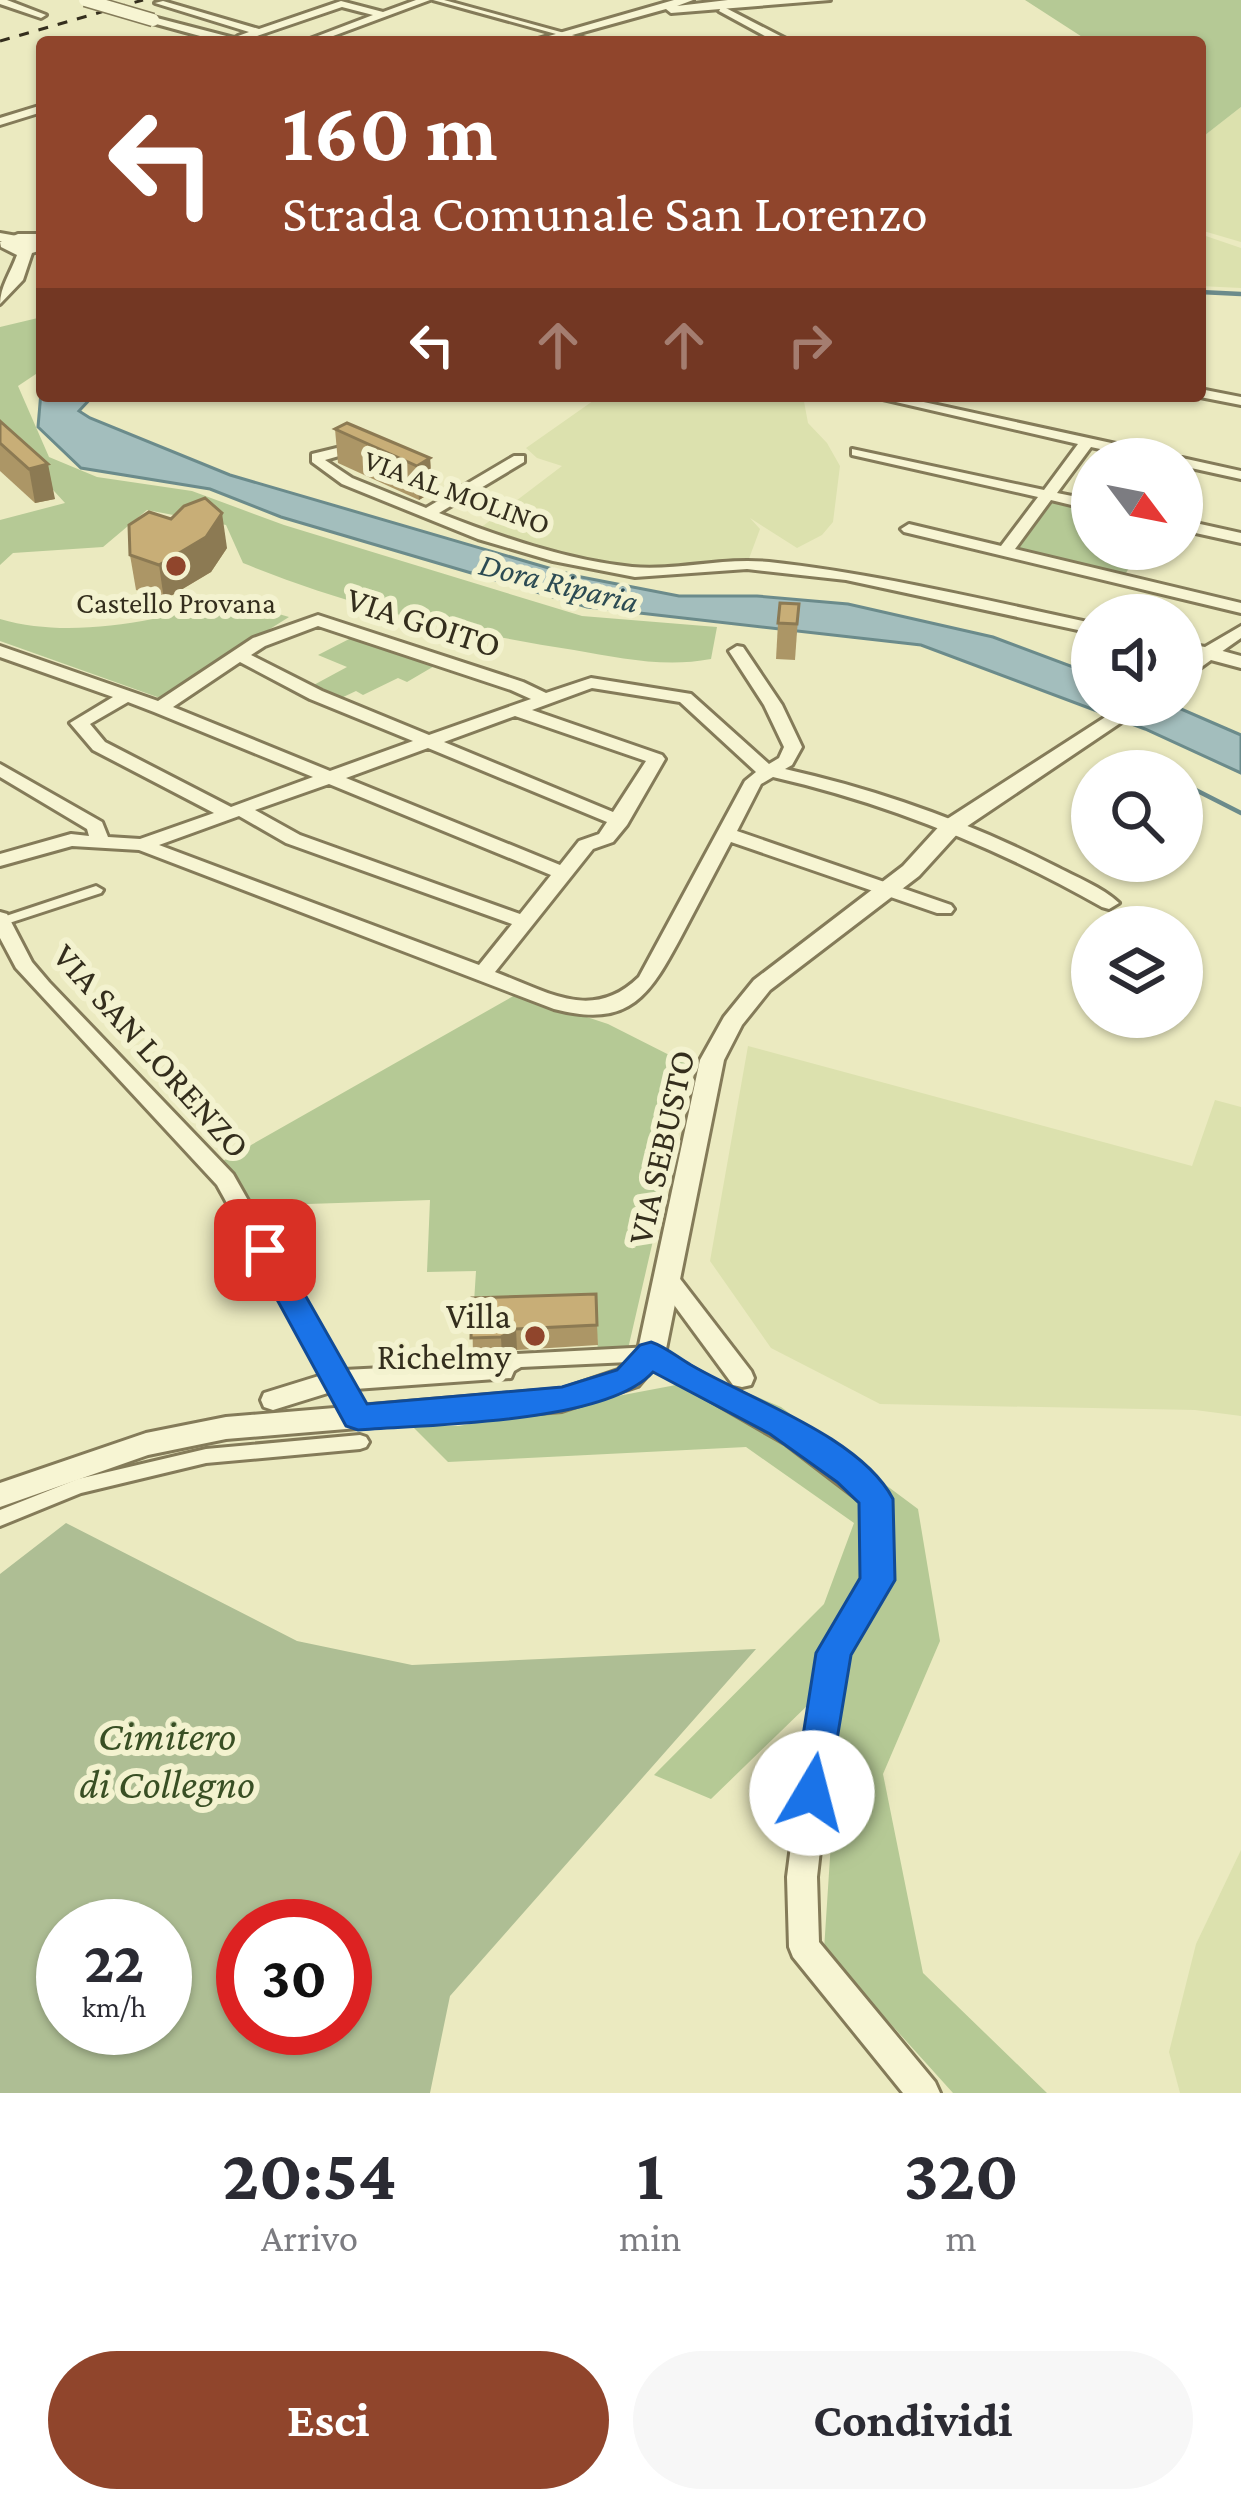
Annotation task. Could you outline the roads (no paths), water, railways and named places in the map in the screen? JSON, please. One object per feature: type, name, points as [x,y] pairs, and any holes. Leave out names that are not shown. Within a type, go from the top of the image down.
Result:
[{"type":"street","points":[[85,0],[214,36]]},
{"type":"street","points":[[324,36],[425,0]]},
{"type":"street","points":[[436,0],[575,36]]},
{"type":"street","points":[[749,0],[768,2]]},
{"type":"street","points":[[654,12],[824,0]]},
{"type":"street","points":[[0,1],[41,15]]},
{"type":"street","points":[[556,36],[686,1],[699,9]]},
{"type":"street","points":[[141,9],[165,2],[259,32]]},
{"type":"street","points":[[248,36],[341,2],[384,15]]},
{"type":"street","points":[[730,5],[768,36]]},
{"type":"street","points":[[198,32],[259,32]]},
{"type":"street","points":[[0,122],[36,110]]},
{"type":"street","points":[[0,300],[16,280],[22,241]]},
{"type":"street","points":[[1206,394],[1241,401]]},
{"type":"street","points":[[904,402],[1071,438]]},
{"type":"street","name":"VIA AL MOLINO","points":[[341,451],[317,457],[325,469],[347,481],[553,556],[635,572],[747,564],[845,575],[1071,624]]},
{"type":"street","points":[[857,452],[1071,500]]},
{"type":"street","points":[[428,513],[519,459]]},
{"type":"street","points":[[1004,553],[1071,463]]},
{"type":"street","points":[[1203,467],[1241,475]]},
{"type":"street","points":[[909,529],[1241,608]]},
{"type":"street","points":[[1203,530],[1241,538]]},
{"type":"street","name":"VIA GOITO","points":[[160,708],[291,626],[318,620],[545,699]]},
{"type":"street","points":[[1203,657],[1241,631]]},
{"type":"street","points":[[0,651],[160,708],[562,873]]},
{"type":"street","points":[[0,860],[71,840],[142,844],[584,1011],[604,1009],[632,997],[660,959],[754,781],[786,761],[794,746],[737,651]]},
{"type":"street","points":[[1203,652],[1241,662]]},
{"type":"street","points":[[239,655],[316,694],[620,820]]},
{"type":"street","points":[[142,844],[591,683],[685,698],[765,770],[874,798],[952,826],[1029,856],[1109,902]]},
{"type":"street","points":[[127,696],[79,723],[100,746],[293,839],[522,920]]},
{"type":"street","points":[[484,972],[586,844],[606,838],[656,759],[514,710]]},
{"type":"street","name":"VIA SEBUSTO","points":[[651,1354],[712,1060],[732,1022],[762,985],[922,860],[952,826],[1105,726]]},
{"type":"street","points":[[0,769],[95,826],[99,839]]},
{"type":"street","points":[[727,834],[944,908]]},
{"type":"street","points":[[0,921],[96,890]]},
{"type":"street","name":"VIA SAN LORENZO","points":[[0,921],[41,987],[225,1180],[338,1380],[359,1430]]},
{"type":"street","points":[[666,1277],[742,1378]]},
{"type":"street","points":[[273,1400],[338,1380],[502,1371],[517,1361],[651,1354],[680,1374],[782,1425],[849,1472],[876,1499],[878,1580],[834,1653],[824,1712],[802,1877],[804,1948],[924,2093]]},
{"type":"street","points":[[0,1518],[79,1486],[206,1456],[562,1400],[628,1378],[651,1354]]},
{"type":"street","points":[[0,1495],[146,1444],[226,1428],[359,1430]]},
{"type":"water","name":"Dora Riparia","points":[[40,402],[87,402],[79,411],[90,418],[230,475],[576,576],[679,596],[757,596],[848,604],[993,637],[1071,666],[1071,701],[921,645],[587,607],[281,517],[210,489],[81,468],[38,427]]},
{"type":"water","points":[[1203,718],[1241,735],[1241,773],[1203,756],[1203,750],[1191,750],[1137,726],[1203,726]]},
{"type":"waterway","points":[[1206,292],[1241,294]]},
{"type":"waterway","points":[[1203,794],[1241,813]]},
{"type":"railway","points":[[0,41],[143,0]]},
{"type":"place","name":"Castello Provana","points":[[176,566]]},
{"type":"place","name":"Villa Richelmy","points":[[535,1336]]},
{"type":"park label","name":"Cimitero di Collegno","points":[[167,1759]]}]
